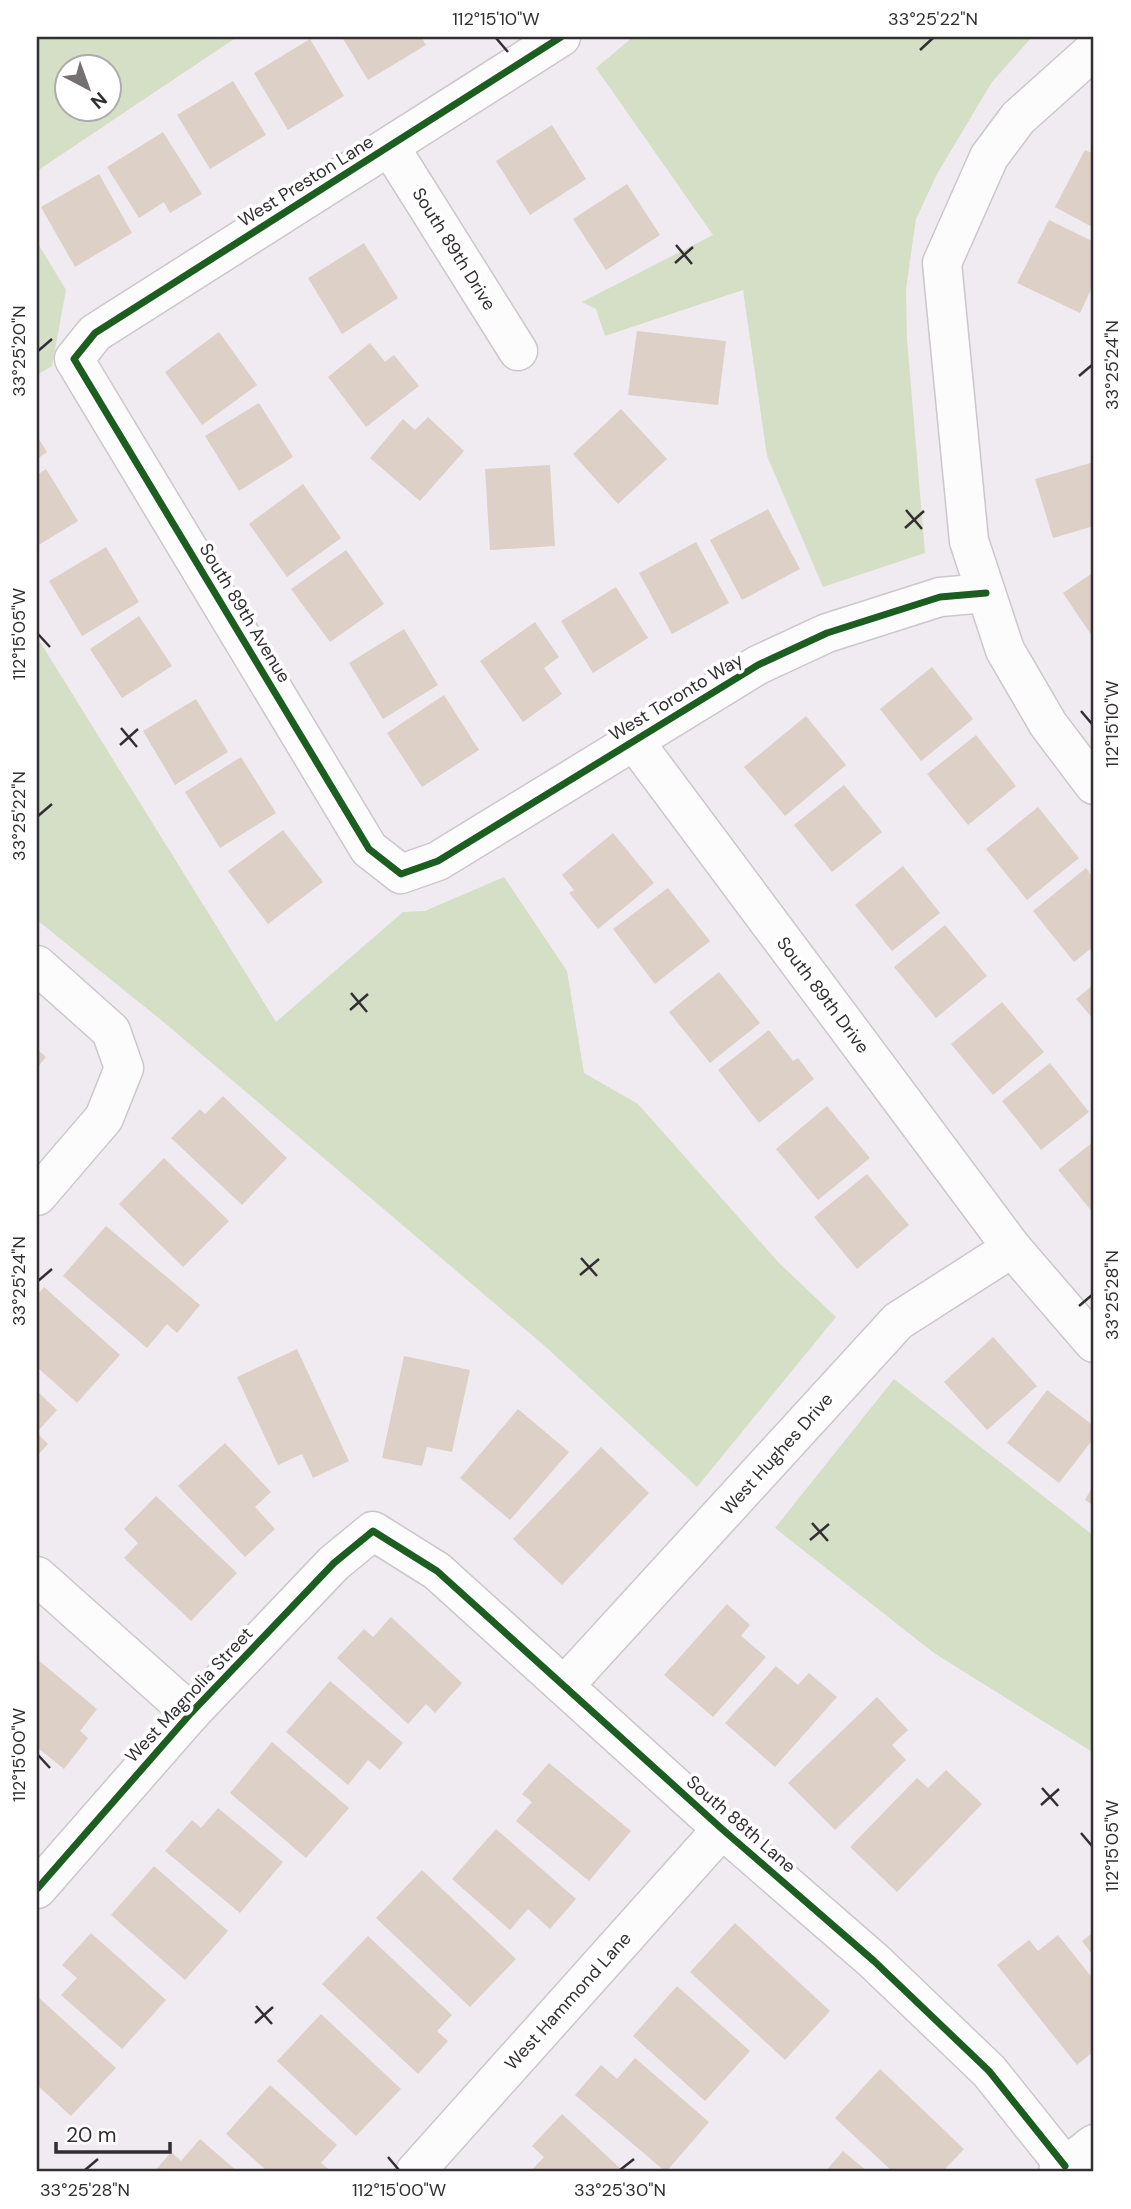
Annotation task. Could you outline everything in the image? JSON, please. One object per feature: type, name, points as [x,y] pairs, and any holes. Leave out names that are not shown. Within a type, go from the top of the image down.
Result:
[{"type":"street","name":"West Preston Lane","points":[[74,359],[95,333],[561,37]]},
{"type":"street","points":[[1094,50],[1018,118],[989,157],[942,263],[969,541],[1005,650],[1048,724],[1094,785]]},
{"type":"street","name":"South 89th Drive","points":[[390,147],[518,351]]},
{"type":"street","name":"South 89th Avenue","points":[[74,359],[369,849],[401,874]]},
{"type":"street","name":"West Toronto Way","points":[[401,874],[438,861],[758,665],[827,633],[940,597],[986,593]]},
{"type":"street","name":"South 89th Drive","points":[[635,741],[1012,1248],[1094,1343]]},
{"type":"street","points":[[37,965],[111,1031],[124,1068],[104,1118],[37,1196]]},
{"type":"street","name":"West Hughes Drive","points":[[564,1686],[898,1321],[1012,1248]]},
{"type":"street","name":"South 88th Lane","points":[[373,1531],[437,1571],[722,1829],[874,1961],[979,2061],[1072,2161]]},
{"type":"street","name":"West Magnolia Street","points":[[37,1889],[191,1713],[334,1563],[373,1531]]},
{"type":"street","points":[[37,1576],[191,1713]]},
{"type":"street","name":"West Hammond Lane","points":[[415,2172],[722,1829]]},
{"type":"green space","points":[[37,37],[237,37],[122,114],[122,52],[52,52],[52,122],[110,122],[37,171]]},
{"type":"green space","points":[[633,37],[1032,37],[992,82],[937,174],[916,219],[906,289],[907,339],[925,553],[823,587],[767,456],[743,290],[605,336],[596,309],[582,302],[713,235],[596,68]]},
{"type":"green space","points":[[37,242],[66,290],[52,366],[37,375]]},
{"type":"green space","points":[[37,637],[276,1022],[403,912],[425,911],[504,877],[567,971],[584,1073],[638,1104],[779,1263],[836,1317],[697,1487],[547,1348],[166,1024],[37,920]]},
{"type":"green space","points":[[894,1379],[1094,1536],[1094,1753],[934,1653],[775,1528]]},
{"type":"building","points":[[342,37],[421,37],[426,45],[368,80]]},
{"type":"building","points":[[310,39],[344,96],[288,130],[254,73]]},
{"type":"building","points":[[233,81],[266,135],[210,169],[177,115]]},
{"type":"building","points":[[552,125],[586,179],[530,215],[496,161]]},
{"type":"building","points":[[163,132],[202,194],[170,213],[164,202],[139,218],[107,167]]},
{"type":"building","points":[[1085,150],[1094,154],[1094,228],[1055,207]]},
{"type":"building","points":[[99,174],[132,233],[75,267],[41,207]]},
{"type":"building","points":[[627,184],[660,235],[606,270],[573,219]]},
{"type":"building","points":[[1049,220],[1094,242],[1094,283],[1080,313],[1017,283]]},
{"type":"building","points":[[364,243],[398,298],[342,334],[308,278]]},
{"type":"building","points":[[637,331],[726,341],[718,405],[628,395]]},
{"type":"building","points":[[219,332],[257,385],[202,425],[165,372]]},
{"type":"building","points":[[370,343],[385,362],[394,355],[419,386],[366,427],[328,377]]},
{"type":"building","points":[[259,403],[293,457],[239,491],[205,436]]},
{"type":"building","points":[[621,409],[667,459],[618,504],[573,454]]},
{"type":"building","points":[[428,417],[464,451],[420,501],[370,458],[403,419],[415,430]]},
{"type":"building","points":[[37,436],[47,452],[37,459]]},
{"type":"building","points":[[1094,462],[1094,526],[1053,538],[1035,479]]},
{"type":"building","points":[[550,465],[555,546],[490,550],[485,469]]},
{"type":"building","points":[[46,469],[78,521],[37,546],[37,475]]},
{"type":"building","points":[[303,484],[341,538],[287,577],[249,524]]},
{"type":"building","points":[[768,509],[800,569],[742,600],[710,540]]},
{"type":"building","points":[[696,542],[729,603],[672,634],[639,573]]},
{"type":"building","points":[[106,547],[139,602],[82,636],[49,581]]},
{"type":"building","points":[[346,550],[384,604],[330,642],[291,589]]},
{"type":"building","points":[[1094,572],[1094,639],[1063,593]]},
{"type":"building","points":[[616,587],[648,638],[593,673],[561,621]]},
{"type":"building","points":[[139,616],[172,666],[122,698],[90,649]]},
{"type":"building","points":[[535,622],[559,657],[544,668],[562,694],[523,722],[480,661]]},
{"type":"building","points":[[404,629],[438,685],[383,719],[349,663]]},
{"type":"building","points":[[932,667],[973,719],[921,761],[880,709]]},
{"type":"building","points":[[444,695],[479,750],[422,787],[387,733]]},
{"type":"building","points":[[196,699],[228,752],[175,785],[143,731]]},
{"type":"building","points":[[806,716],[846,765],[785,816],[744,767]]},
{"type":"building","points":[[976,735],[1016,786],[968,825],[927,774]]},
{"type":"building","points":[[241,757],[276,813],[220,848],[185,792]]},
{"type":"building","points":[[844,785],[882,832],[832,872],[794,825]]},
{"type":"building","points":[[1038,807],[1079,858],[1027,900],[986,849]]},
{"type":"building","points":[[283,830],[323,882],[268,924],[228,871]]},
{"type":"building","points":[[613,833],[654,883],[598,929],[569,893],[574,890],[562,875]]},
{"type":"building","points":[[903,866],[940,913],[892,951],[855,905]]},
{"type":"building","points":[[1086,868],[1094,879],[1094,946],[1074,962],[1033,911]]},
{"type":"building","points":[[668,888],[710,941],[655,984],[613,929]]},
{"type":"building","points":[[945,925],[987,976],[936,1018],[894,967]]},
{"type":"building","points":[[719,972],[760,1023],[710,1063],[669,1012]]},
{"type":"building","points":[[1094,984],[1094,1020],[1076,999]]},
{"type":"building","points":[[1002,1002],[1044,1052],[993,1095],[951,1044]]},
{"type":"building","points":[[769,1030],[793,1061],[798,1058],[814,1079],[759,1123],[718,1070]]},
{"type":"building","points":[[37,1049],[46,1057],[37,1068]]},
{"type":"building","points":[[1050,1063],[1089,1112],[1041,1150],[1002,1101]]},
{"type":"building","points":[[223,1096],[287,1158],[242,1205],[171,1138],[200,1109],[205,1114]]},
{"type":"building","points":[[827,1106],[870,1158],[818,1200],[776,1149]]},
{"type":"building","points":[[1094,1141],[1094,1214],[1058,1170]]},
{"type":"building","points":[[164,1158],[229,1221],[183,1267],[119,1204]]},
{"type":"building","points":[[867,1174],[909,1225],[857,1269],[814,1217]]},
{"type":"building","points":[[106,1226],[200,1305],[177,1333],[167,1324],[147,1348],[63,1276]]},
{"type":"building","points":[[44,1287],[120,1355],[77,1403],[37,1367],[37,1295]]},
{"type":"building","points":[[993,1337],[1037,1386],[987,1430],[944,1382]]},
{"type":"building","points":[[297,1349],[349,1461],[313,1478],[302,1454],[278,1465],[237,1377]]},
{"type":"building","points":[[404,1356],[470,1370],[452,1452],[427,1447],[422,1466],[382,1458]]},
{"type":"building","points":[[1047,1390],[1094,1426],[1094,1438],[1059,1483],[1007,1443]]},
{"type":"building","points":[[37,1391],[57,1410],[37,1432]]},
{"type":"building","points":[[518,1409],[569,1452],[510,1520],[460,1478]]},
{"type":"building","points":[[37,1433],[48,1444],[37,1456]]},
{"type":"building","points":[[225,1443],[271,1492],[255,1507],[275,1529],[245,1557],[178,1486]]},
{"type":"building","points":[[601,1447],[649,1493],[562,1585],[513,1539]]},
{"type":"building","points":[[1094,1484],[1094,1506],[1085,1500]]},
{"type":"building","points":[[156,1496],[237,1573],[191,1621],[124,1558],[138,1543],[124,1529]]},
{"type":"building","points":[[727,1604],[750,1625],[741,1636],[766,1657],[713,1717],[664,1675]]},
{"type":"building","points":[[391,1617],[462,1683],[435,1713],[426,1704],[408,1724],[337,1658],[364,1629],[373,1637]]},
{"type":"building","points":[[37,1659],[97,1709],[80,1731],[88,1738],[64,1769],[37,1747]]},
{"type":"building","points":[[776,1666],[798,1685],[809,1673],[837,1697],[775,1767],[725,1723]]},
{"type":"building","points":[[330,1681],[403,1743],[380,1770],[368,1760],[348,1785],[286,1732]]},
{"type":"building","points":[[877,1697],[908,1730],[892,1745],[906,1760],[835,1830],[788,1783]]},
{"type":"building","points":[[272,1742],[349,1808],[306,1858],[230,1793]]},
{"type":"building","points":[[549,1763],[631,1831],[589,1881],[516,1821],[532,1802],[522,1794]]},
{"type":"building","points":[[946,1770],[982,1804],[897,1892],[850,1847],[917,1778],[928,1788]]},
{"type":"building","points":[[218,1808],[283,1862],[240,1913],[165,1851],[192,1820],[201,1828]]},
{"type":"building","points":[[496,1829],[576,1899],[550,1929],[528,1909],[510,1930],[452,1879]]},
{"type":"building","points":[[154,1866],[228,1931],[185,1980],[111,1915]]},
{"type":"building","points":[[422,1870],[516,1959],[470,2007],[376,1918]]},
{"type":"building","points":[[735,1923],[830,2011],[785,2060],[690,1972]]},
{"type":"building","points":[[1094,1932],[1094,1957],[1082,1941]]},
{"type":"building","points":[[91,1933],[166,2000],[122,2049],[61,1995],[77,1978],[62,1965]]},
{"type":"building","points":[[1058,1935],[1094,1980],[1094,2051],[1077,2065],[997,1965],[1029,1940],[1038,1951]]},
{"type":"building","points":[[368,1936],[452,2015],[437,2031],[448,2041],[418,2074],[322,1984]]},
{"type":"building","points":[[677,1986],[750,2051],[705,2101],[633,2036]]},
{"type":"building","points":[[37,1996],[116,2068],[71,2116],[37,2085]]},
{"type":"building","points":[[321,2014],[401,2089],[356,2136],[277,2061]]},
{"type":"building","points":[[635,2058],[709,2122],[666,2172],[575,2095],[601,2065],[617,2079]]},
{"type":"building","points":[[880,2069],[964,2149],[942,2172],[893,2172],[835,2118]]},
{"type":"building","points":[[270,2085],[337,2145],[321,2163],[332,2172],[268,2172],[226,2134]]},
{"type":"building","points":[[562,2114],[624,2172],[530,2172],[544,2157],[532,2146]]},
{"type":"building","points":[[200,2139],[238,2172],[154,2172],[171,2152],[181,2161]]},
{"type":"building","points":[[843,2151],[868,2172],[825,2172]]},
{"type":"cycle path","points":[[561,37],[95,333],[74,359],[369,849],[401,874],[438,861],[758,665],[827,633],[940,597],[986,593]]},
{"type":"cycle path","points":[[37,1889],[191,1713],[334,1563],[373,1531],[437,1571],[722,1829],[874,1961],[989,2071],[1065,2166]]}]
